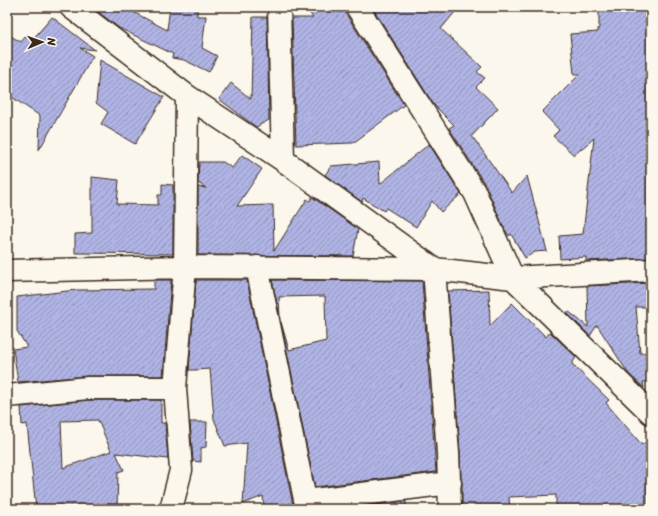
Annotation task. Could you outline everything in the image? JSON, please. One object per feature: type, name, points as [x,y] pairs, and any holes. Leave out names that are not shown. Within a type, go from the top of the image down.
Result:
[{"type":"street","points":[[71,7],[188,96],[283,160],[434,269],[450,483],[450,509]]},
{"type":"street","points":[[279,7],[283,160]]},
{"type":"street","points":[[357,7],[475,193],[513,278],[651,413]]},
{"type":"street","points":[[171,509],[181,470],[176,388],[185,267],[188,96]]},
{"type":"street","points":[[7,271],[185,267],[434,269],[513,278],[651,270]]},
{"type":"street","points":[[257,267],[307,505],[450,483]]},
{"type":"street","points":[[7,396],[88,388],[176,388]]},
{"type":"building","points":[[92,7],[124,7],[167,30],[170,7],[197,7],[197,16],[206,16],[202,48],[217,56],[209,72],[184,60],[172,58],[173,54],[119,28]]},
{"type":"building","points":[[306,7],[345,7],[346,14],[404,105],[353,143],[296,145],[292,18],[313,18]]},
{"type":"building","points":[[372,7],[459,7],[441,29],[482,67],[477,72],[485,78],[476,87],[498,108],[472,136],[512,193],[527,176],[547,251],[535,252],[525,258],[511,234],[509,236],[486,186],[449,128],[454,125],[434,105]]},
{"type":"building","points":[[599,7],[651,7],[651,258],[586,261],[586,257],[560,259],[559,236],[583,234],[594,138],[574,155],[553,136],[559,130],[542,112],[580,74],[574,74],[570,34],[598,32]]},
{"type":"building","points":[[52,17],[95,50],[80,48],[93,56],[39,150],[40,116],[7,94],[7,34],[21,42],[26,36],[32,40]]},
{"type":"building","points":[[253,17],[267,17],[269,120],[256,127],[219,99],[231,83],[251,99]]},
{"type":"building","points":[[100,60],[164,97],[135,144],[101,124],[108,112],[96,103]]},
{"type":"building","points":[[429,144],[461,194],[441,212],[432,201],[416,227],[386,208],[384,211],[363,198],[362,202],[325,175],[331,166],[379,162],[380,184]]},
{"type":"building","points":[[242,155],[262,169],[237,206],[273,205],[274,251],[307,199],[310,201],[312,197],[358,229],[353,256],[198,255],[198,187],[206,188],[198,183],[199,162],[223,162],[232,168]]},
{"type":"building","points":[[92,177],[119,180],[117,204],[158,205],[158,195],[162,195],[162,184],[173,185],[173,254],[75,253],[75,234],[92,233]]},
{"type":"building","points":[[154,280],[171,280],[163,376],[88,376],[18,382],[13,349],[27,347],[17,331],[17,297],[76,290],[154,289]]},
{"type":"building","points":[[196,280],[247,280],[293,505],[264,508],[263,496],[243,504],[247,443],[225,446],[214,419],[210,369],[189,370]]},
{"type":"building","points":[[272,280],[422,281],[436,472],[315,487],[281,322],[289,350],[326,341],[325,296],[279,297],[280,317]]},
{"type":"building","points":[[651,283],[651,307],[636,307],[640,353],[651,352],[651,381],[643,382],[644,388],[628,373],[597,325],[590,336],[567,313],[568,311],[588,327],[587,286]]},
{"type":"building","points":[[489,290],[490,326],[512,303],[546,337],[550,332],[576,357],[572,364],[609,400],[606,403],[642,445],[651,437],[651,509],[602,509],[602,507],[556,508],[556,495],[509,497],[510,509],[462,509],[462,482],[448,291]]},
{"type":"building","points":[[89,400],[161,400],[161,423],[165,423],[168,459],[116,453],[124,470],[118,472],[117,509],[36,509],[27,424],[22,425],[21,407]],"holes":[[[98,420],[111,451],[63,468],[61,421]]]},
{"type":"building","points":[[190,422],[207,422],[206,447],[201,448],[201,462],[193,461]]},
{"type":"building","points":[[406,501],[406,509],[343,509]]}]
